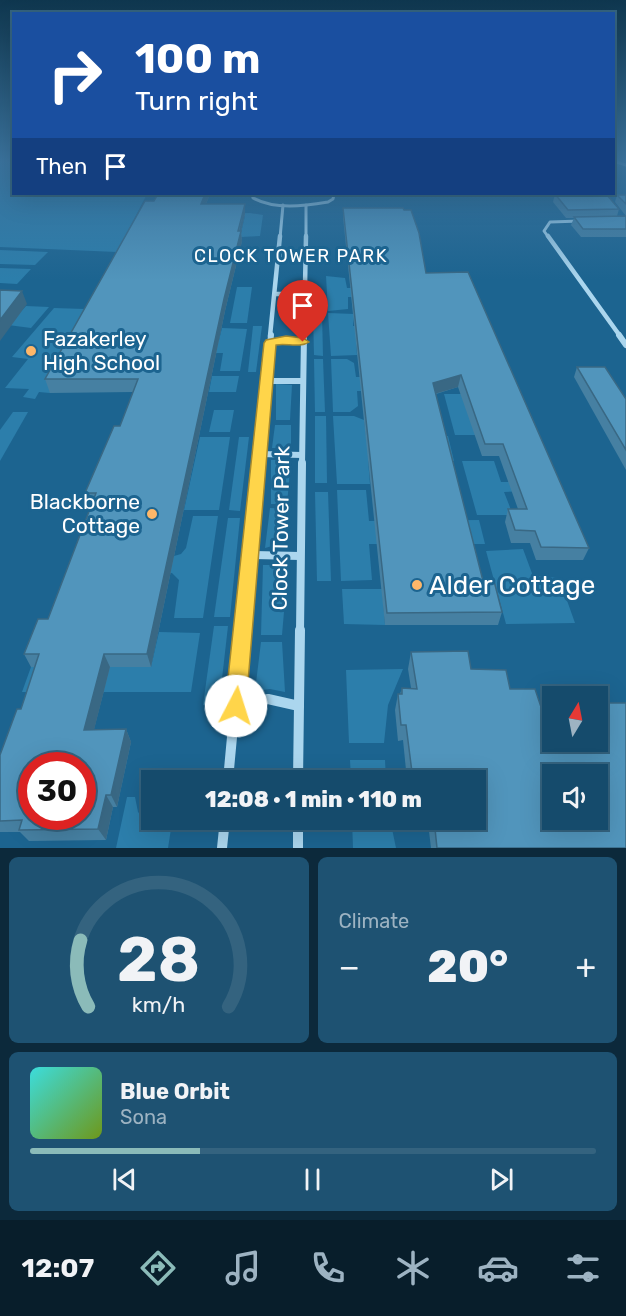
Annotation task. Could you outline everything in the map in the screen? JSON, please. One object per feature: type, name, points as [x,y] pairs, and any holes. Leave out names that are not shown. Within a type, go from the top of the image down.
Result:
[{"type":"street","points":[[256,201],[283,205],[306,205],[330,201]]},
{"type":"street","name":"Clock Tower Park","points":[[229,770],[283,205]]},
{"type":"street","name":"Clock Tower Park","points":[[298,770],[306,205]]},
{"type":"street","points":[[588,221],[550,222],[544,231],[626,345]]},
{"type":"street","points":[[278,255],[304,255]]},
{"type":"street","points":[[275,294],[304,294]]},
{"type":"street","points":[[270,343],[286,340],[303,342]]},
{"type":"street","points":[[266,381],[303,381]]},
{"type":"street","points":[[260,454],[302,455]]},
{"type":"street","points":[[250,555],[300,556]]},
{"type":"street","points":[[236,706],[268,699],[298,706]]},
{"type":"street","points":[[222,848],[224,830]]},
{"type":"street","points":[[298,830],[298,848]]},
{"type":"shaded area","points":[[0,201],[144,201],[117,252],[0,247]]},
{"type":"shaded area","points":[[200,214],[263,215],[260,236],[240,237],[245,216]]},
{"type":"shaded area","points":[[0,250],[48,252],[35,265],[0,264]]},
{"type":"shaded area","points":[[0,268],[31,269],[17,284],[0,283]]},
{"type":"shaded area","points":[[326,276],[345,278],[347,288],[408,288],[410,297],[348,297],[348,309],[328,311]]},
{"type":"shaded area","points":[[237,287],[252,287],[247,323],[230,323]]},
{"type":"shaded area","points":[[26,306],[49,307],[31,328],[8,325]]},
{"type":"shaded area","points":[[54,308],[85,309],[50,393],[39,392],[35,399],[23,397],[29,389],[5,388],[28,359],[12,357]]},
{"type":"shaded area","points":[[328,313],[354,314],[353,326],[418,326],[422,341],[356,341],[357,355],[331,356]]},
{"type":"shaded area","points":[[313,314],[322,314],[323,356],[314,355]]},
{"type":"shaded area","points":[[253,326],[262,326],[256,372],[248,372]]},
{"type":"shaded area","points":[[222,328],[247,329],[240,371],[220,371],[223,353],[174,353],[219,340]]},
{"type":"shaded area","points":[[314,359],[323,359],[325,412],[315,412]]},
{"type":"shaded area","points":[[331,359],[347,359],[354,363],[356,377],[439,377],[443,391],[357,391],[358,406],[350,412],[333,412]]},
{"type":"shaded area","points":[[212,376],[239,376],[236,392],[209,392]]},
{"type":"shaded area","points":[[276,384],[292,385],[290,420],[276,420]]},
{"type":"shaded area","points":[[444,394],[472,394],[485,435],[455,435]]},
{"type":"shaded area","points":[[214,410],[234,410],[230,432],[209,432]]},
{"type":"shaded area","points":[[13,412],[28,412],[0,461],[0,430]]},
{"type":"shaded area","points":[[315,416],[326,416],[327,483],[315,483]]},
{"type":"shaded area","points":[[333,416],[354,416],[364,420],[366,436],[448,436],[454,461],[368,460],[370,484],[337,484]]},
{"type":"shaded area","points":[[275,425],[291,425],[291,448],[272,448]]},
{"type":"shaded area","points":[[200,437],[230,437],[219,510],[184,510]]},
{"type":"shaded area","points":[[239,437],[249,437],[240,511],[229,510]]},
{"type":"shaded area","points":[[271,460],[291,460],[287,504],[271,504]]},
{"type":"shaded area","points":[[462,461],[494,461],[501,482],[523,482],[526,491],[504,492],[513,515],[477,515]]},
{"type":"shaded area","points":[[337,490],[366,490],[369,521],[479,520],[485,544],[369,544],[372,580],[341,581]]},
{"type":"shaded area","points":[[315,492],[328,492],[331,581],[317,581]]},
{"type":"shaded area","points":[[270,508],[287,509],[287,547],[276,545],[265,548]]},
{"type":"shaded area","points":[[193,516],[218,516],[203,618],[174,618],[179,580],[172,573],[160,572],[174,556],[181,554],[186,548]]},
{"type":"shaded area","points":[[228,518],[240,518],[230,617],[214,617]]},
{"type":"shaded area","points":[[523,549],[533,576],[559,578],[575,623],[506,624],[486,551]]},
{"type":"shaded area","points":[[263,565],[288,565],[282,635],[261,635]]},
{"type":"shaded area","points":[[342,589],[382,589],[385,625],[344,624]]},
{"type":"shaded area","points":[[214,626],[228,626],[219,705],[203,705]]},
{"type":"shaded area","points":[[159,632],[200,633],[191,692],[22,692],[31,667],[151,667]]},
{"type":"shaded area","points":[[261,642],[282,642],[285,692],[270,689],[255,691]]},
{"type":"shaded area","points":[[403,669],[388,705],[384,743],[349,743],[346,670]]},
{"type":"shaded area","points":[[350,760],[385,760],[386,770],[350,770]]},
{"type":"shaded area","points":[[127,797],[135,797],[141,815],[141,830],[171,830],[168,848],[116,848]]},
{"type":"shaded area","points":[[352,830],[392,830],[396,848],[353,848]]},
{"type":"building","points":[[145,201],[202,201],[201,204],[245,204],[238,231],[241,231],[224,299],[147,654],[104,654],[84,730],[126,729],[111,795],[106,795],[98,829],[96,829],[96,752],[18,752],[18,820],[0,821],[0,755],[17,709],[21,709],[39,654],[24,654],[38,619],[48,619],[96,493],[85,493],[114,426],[120,426],[138,379],[45,379]]},
{"type":"building","points":[[560,201],[612,201],[619,209],[568,210]]},
{"type":"building","points":[[343,208],[411,210],[419,233],[426,273],[468,272],[589,548],[541,547],[535,531],[515,530],[508,509],[527,509],[503,444],[485,444],[461,375],[433,383],[483,581],[494,581],[502,612],[387,613]]},
{"type":"building","points":[[626,216],[626,229],[583,229],[574,217]]},
{"type":"building","points":[[0,290],[22,291],[0,320]]},
{"type":"building","points":[[577,367],[605,367],[626,399],[626,450]]},
{"type":"building","points":[[468,651],[471,669],[506,670],[510,689],[535,689],[542,707],[542,752],[608,752],[608,703],[626,703],[626,848],[437,848],[435,830],[486,830],[486,770],[412,770],[406,725],[401,725],[398,694],[402,694],[402,688],[417,689],[411,652]]},
{"type":"place","name":"Fazakerley High School","points":[[31,351]]},
{"type":"place","name":"Blackborne Cottage","points":[[152,514]]},
{"type":"place","name":"Alder Cottage","points":[[417,585]]},
{"type":"district","name":"CLOCK TOWER PARK","points":[[291,256]]},
{"type":"route","points":[[236,706],[270,343],[286,340],[303,342]]}]
